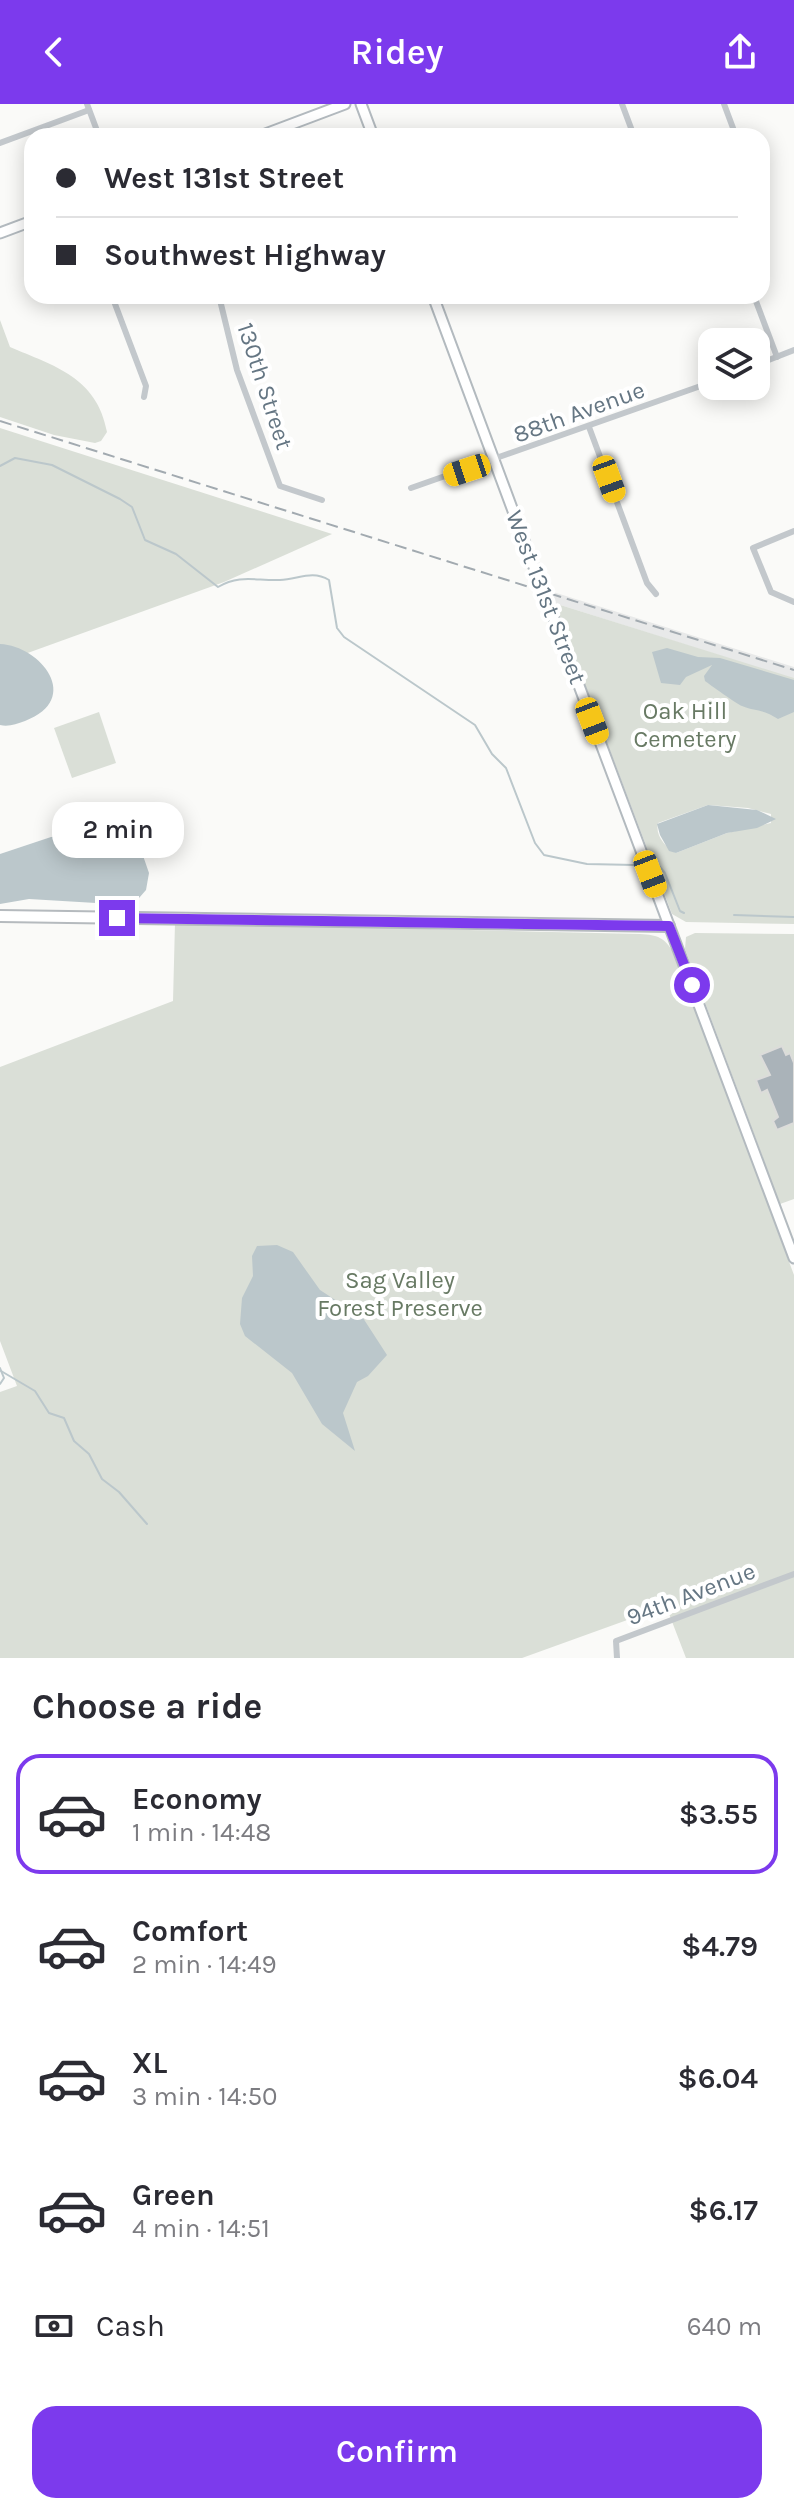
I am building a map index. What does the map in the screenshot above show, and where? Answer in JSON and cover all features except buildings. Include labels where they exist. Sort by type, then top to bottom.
[{"type":"main road","points":[[0,916],[669,926]]},
{"type":"street","points":[[281,128],[345,104]]},
{"type":"street","points":[[361,104],[370,128]]},
{"type":"street","points":[[622,104],[631,128]]},
{"type":"street","points":[[724,104],[733,128]]},
{"type":"street","points":[[37,128],[88,107],[96,128]]},
{"type":"street","points":[[0,143],[24,133]]},
{"type":"street","points":[[0,233],[24,224]]},
{"type":"street","points":[[115,304],[146,386],[144,397]]},
{"type":"street","name":"130th Street","points":[[221,304],[237,370],[280,486],[322,500]]},
{"type":"street","name":"West 131st Street","points":[[436,304],[794,1258]]},
{"type":"street","points":[[757,304],[777,357]]},
{"type":"street","points":[[770,360],[794,350]]},
{"type":"street","name":"88th Avenue","points":[[411,488],[698,387]]},
{"type":"street","points":[[589,427],[647,583],[656,594]]},
{"type":"street","points":[[794,531],[753,548],[771,592],[794,602]]},
{"type":"street","name":"94th Avenue","points":[[617,1658],[616,1641],[794,1574]]},
{"type":"shaded area","points":[[550,591],[794,667],[794,679],[554,603]]},
{"type":"shaded area","points":[[0,644],[15,647],[41,663],[50,675],[53,687],[51,700],[42,711],[25,721],[9,725],[0,725]]},
{"type":"shaded area","points":[[667,648],[698,657],[720,658],[794,680],[794,712],[778,719],[739,704],[705,681],[704,676],[712,665],[686,677],[680,685],[661,683],[652,652]]},
{"type":"shaded area","points":[[708,805],[757,810],[776,819],[757,828],[727,833],[676,853],[669,851],[657,824]]},
{"type":"shaded area","points":[[95,834],[128,836],[139,844],[149,873],[146,890],[139,898],[96,903],[29,899],[0,904],[0,854],[51,837]]},
{"type":"shaded area","points":[[277,1245],[293,1252],[320,1290],[363,1318],[387,1355],[368,1376],[357,1382],[343,1413],[355,1451],[322,1424],[292,1373],[245,1336],[240,1324],[242,1298],[253,1276],[252,1256],[257,1246]]},
{"type":"green space","points":[[0,320],[10,347],[57,368],[84,386],[102,413],[107,432],[101,441],[95,443],[54,435],[0,417]]},
{"type":"green space","points":[[0,428],[332,534],[224,582],[0,663]]},
{"type":"green space","name":"Oak Hill Cemetery","points":[[554,603],[794,678],[794,924],[686,922],[672,914]],"holes":[[[708,805],[748,808],[771,814],[771,823],[727,833],[676,853],[659,836],[658,823]]]},
{"type":"green space","points":[[99,712],[116,763],[72,778],[54,728]]},
{"type":"green space","name":"Sag Valley Forest Preserve","points":[[175,923],[640,934],[656,936],[667,943],[674,953],[794,1275],[794,1658],[686,1658],[666,1606],[522,1658],[0,1658],[0,1392],[17,1386],[0,1341],[0,1067],[173,1001]]},
{"type":"green space","points":[[695,933],[794,934],[794,1199],[780,1204],[685,949],[686,937]]},
{"type":"waterway","points":[[0,466],[15,458],[52,465],[120,499],[132,507],[145,540],[176,554],[218,587],[241,579],[280,580],[311,575],[329,580],[337,628],[344,637],[475,725],[492,754],[506,768],[535,843],[544,855],[587,864],[635,865]]},
{"type":"waterway","points":[[655,861],[665,873],[680,911],[684,913]]},
{"type":"waterway","points":[[734,915],[794,917]]},
{"type":"waterway","points":[[0,1368],[4,1378],[0,1384]]},
{"type":"waterway","points":[[1,1371],[35,1391],[49,1413],[64,1418],[74,1441],[89,1454],[102,1479],[119,1492],[147,1524]]},
{"type":"railway","points":[[0,421],[794,670]]},
{"type":"route","points":[[117,918],[669,926],[692,985]]}]
